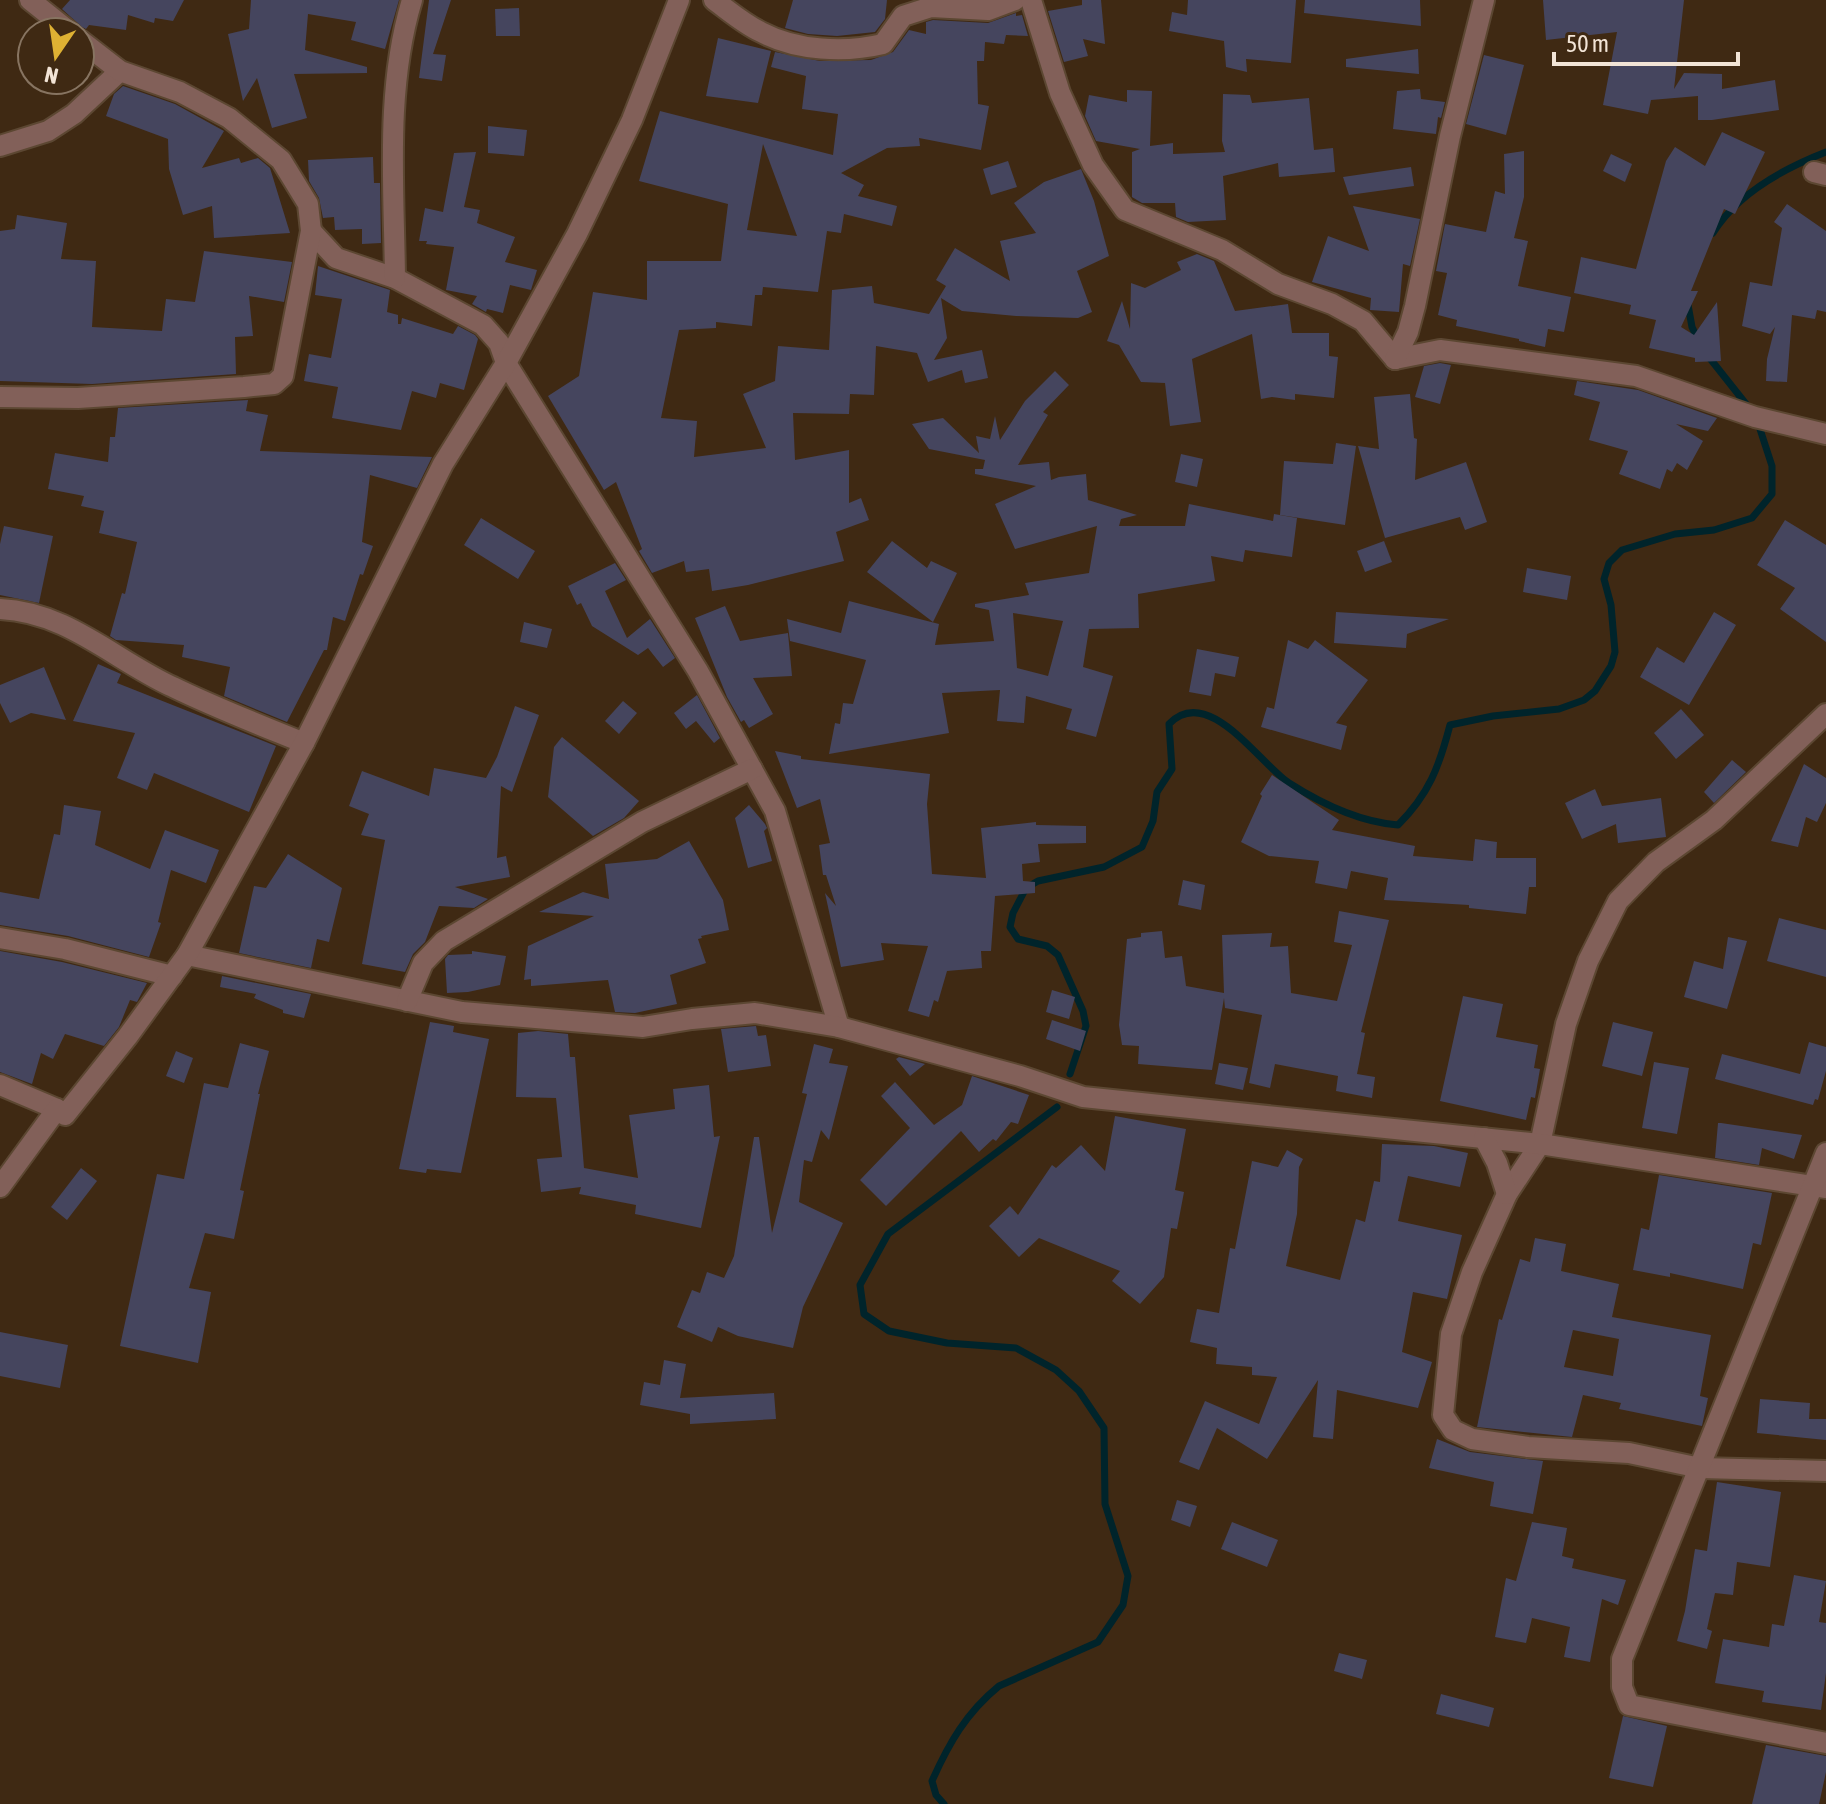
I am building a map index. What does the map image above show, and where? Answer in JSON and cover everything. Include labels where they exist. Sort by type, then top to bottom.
[{"type":"street","points":[[30,0],[50,16]]},
{"type":"street","points":[[395,278],[393,166],[396,87],[401,35],[412,0]]},
{"type":"street","points":[[0,1085],[65,1115],[187,955],[304,743],[443,464],[506,363],[577,234],[632,120],[679,0]]},
{"type":"street","points":[[714,0],[762,33],[810,48],[861,49],[883,44],[903,16],[931,7],[988,10],[1015,0]]},
{"type":"street","points":[[1031,0],[1060,93],[1093,165],[1125,210],[1222,250],[1278,284],[1332,304],[1363,321],[1395,359]]},
{"type":"street","points":[[1395,359],[1408,332],[1415,306],[1450,136],[1484,0]]},
{"type":"street","points":[[0,397],[78,398],[274,384],[283,376],[311,231],[308,204],[281,160],[229,118],[180,92],[120,71],[96,52]]},
{"type":"street","points":[[0,146],[48,131],[86,104],[120,71]]},
{"type":"street","points":[[311,231],[336,258],[395,278],[483,325],[499,343],[506,363],[698,671],[775,811],[839,1027]]},
{"type":"street","points":[[1395,359],[1440,350],[1636,376],[1755,417],[1826,434]]},
{"type":"street","points":[[0,609],[38,614],[70,626],[170,686],[304,743]]},
{"type":"street","points":[[1826,714],[1714,820],[1656,862],[1618,901],[1588,961],[1566,1024],[1540,1144],[1507,1194],[1472,1272],[1451,1334],[1443,1415],[1453,1430],[1472,1439],[1528,1447],[1629,1453],[1700,1468],[1826,1471]]},
{"type":"street","points":[[407,1001],[423,963],[444,941],[642,822],[752,769]]},
{"type":"street","points":[[0,938],[65,949],[172,976]]},
{"type":"street","points":[[187,955],[462,1012],[643,1027],[755,1013],[839,1027],[1020,1076],[1083,1097],[1540,1144],[1819,1187]]},
{"type":"street","points":[[0,1187],[57,1109]]},
{"type":"street","points":[[1484,1138],[1497,1163],[1507,1194]]},
{"type":"street","points":[[1826,1153],[1819,1187],[1622,1659],[1622,1687],[1629,1705],[1826,1743]]},
{"type":"building","points":[[70,0],[184,0],[173,21],[155,18],[154,23],[128,15],[126,30],[96,26],[96,16],[70,16],[62,9]]},
{"type":"building","points":[[251,0],[399,0],[385,49],[351,40],[356,22],[308,14],[305,50],[367,67],[367,73],[294,74],[307,118],[272,128],[257,78],[243,101],[228,34],[249,29]]},
{"type":"building","points":[[429,0],[451,0],[433,54],[446,55],[442,81],[419,78]]},
{"type":"building","points":[[793,0],[887,0],[885,19],[875,32],[837,36],[808,34],[785,28]]},
{"type":"building","points":[[1082,0],[1101,0],[1105,44],[1083,39],[1088,56],[1064,62],[1048,11],[1082,5]]},
{"type":"building","points":[[1188,0],[1296,0],[1291,63],[1246,59],[1247,72],[1226,67],[1224,41],[1169,31],[1172,12],[1187,15]]},
{"type":"building","points":[[1305,0],[1420,0],[1421,26],[1304,13]]},
{"type":"building","points":[[1543,0],[1684,0],[1674,89],[1684,73],[1722,74],[1722,89],[1775,80],[1779,110],[1698,120],[1698,96],[1651,100],[1648,114],[1603,105],[1617,32],[1546,40]]},
{"type":"building","points":[[519,8],[520,36],[496,36],[495,9]]},
{"type":"building","points":[[1016,13],[1016,16],[1022,15],[1028,36],[1006,35],[1004,44],[985,42],[984,61],[977,61],[978,104],[989,106],[981,150],[919,138],[920,146],[887,148],[841,173],[864,185],[858,196],[897,206],[892,226],[844,214],[841,233],[827,231],[818,292],[763,287],[762,295],[755,295],[752,326],[716,322],[716,328],[679,330],[661,418],[697,421],[694,457],[766,448],[743,394],[775,381],[778,346],[829,350],[832,290],[872,286],[874,303],[929,314],[946,286],[936,280],[955,248],[1010,281],[1000,241],[1036,233],[1014,203],[1044,182],[1081,169],[1094,201],[1109,256],[1077,271],[1092,312],[1078,318],[962,311],[941,298],[947,338],[934,360],[982,350],[988,378],[965,383],[962,370],[928,382],[917,353],[876,346],[874,395],[850,394],[849,414],[793,413],[795,460],[849,450],[849,503],[861,498],[869,520],[836,532],[844,561],[712,591],[709,569],[686,572],[684,561],[652,573],[639,551],[642,549],[616,482],[604,490],[548,396],[579,376],[593,292],[647,300],[647,261],[721,261],[728,204],[639,181],[660,111],[833,155],[838,114],[802,109],[806,76],[771,67],[775,52],[820,61],[871,60],[893,52],[909,30],[926,34],[926,22],[988,23]],"holes":[[[763,144],[797,236],[747,230]]]},
{"type":"building","points":[[718,38],[771,51],[758,103],[706,96]]},
{"type":"building","points":[[1418,49],[1419,74],[1346,67],[1346,59]]},
{"type":"building","points":[[1484,55],[1524,65],[1506,135],[1466,124]]},
{"type":"building","points":[[123,86],[175,104],[224,131],[202,168],[239,158],[241,163],[258,158],[270,168],[290,233],[214,238],[212,206],[183,215],[169,169],[168,139],[106,116],[114,94]]},
{"type":"building","points":[[1420,89],[1421,99],[1445,102],[1441,118],[1438,117],[1436,134],[1393,129],[1397,91]]},
{"type":"building","points":[[1127,90],[1152,91],[1150,146],[1173,143],[1173,154],[1225,152],[1222,141],[1223,94],[1250,95],[1252,103],[1309,98],[1314,150],[1333,148],[1335,172],[1279,177],[1278,163],[1223,176],[1226,220],[1188,222],[1176,217],[1175,203],[1142,203],[1132,197],[1132,152],[1140,149],[1096,141],[1085,116],[1089,95],[1127,102]]},
{"type":"building","points":[[488,126],[527,130],[524,156],[488,153]]},
{"type":"building","points":[[1722,132],[1765,152],[1735,214],[1724,209],[1691,291],[1698,291],[1681,327],[1694,335],[1717,302],[1721,361],[1695,362],[1695,358],[1649,348],[1656,320],[1629,314],[1631,305],[1574,293],[1581,257],[1636,269],[1666,161],[1675,147],[1705,166]]},
{"type":"building","points":[[1524,151],[1524,197],[1514,238],[1528,241],[1518,286],[1571,297],[1564,332],[1548,329],[1545,347],[1456,326],[1457,320],[1438,315],[1447,273],[1436,271],[1445,224],[1486,232],[1495,191],[1505,194],[1504,154]]},
{"type":"building","points":[[476,152],[464,207],[480,210],[477,223],[515,237],[505,262],[537,270],[531,290],[510,285],[503,313],[487,309],[486,312],[472,304],[477,296],[446,290],[454,247],[419,241],[425,208],[443,212],[454,153]]},
{"type":"building","points":[[1611,154],[1632,164],[1625,182],[1603,171]]},
{"type":"building","points":[[373,157],[374,183],[380,183],[381,243],[362,244],[362,229],[335,230],[334,217],[323,218],[319,198],[309,181],[308,160]]},
{"type":"building","points":[[1008,161],[1017,187],[991,195],[983,169]]},
{"type":"building","points":[[1411,167],[1414,186],[1349,195],[1343,177]]},
{"type":"building","points":[[1787,204],[1826,231],[1826,312],[1817,310],[1815,319],[1792,315],[1787,382],[1766,381],[1767,359],[1775,327],[1770,334],[1742,326],[1750,282],[1772,286],[1782,228],[1774,222]]},
{"type":"building","points":[[1353,206],[1420,219],[1410,266],[1403,264],[1399,312],[1370,310],[1371,298],[1312,282],[1328,236],[1369,251]]},
{"type":"building","points":[[17,215],[67,223],[61,259],[96,261],[92,327],[162,331],[166,299],[195,302],[204,251],[292,262],[284,302],[249,296],[253,336],[235,337],[236,374],[92,384],[0,381],[0,231],[15,229]]},
{"type":"building","points":[[1197,254],[1214,261],[1235,311],[1288,304],[1292,333],[1329,333],[1329,356],[1338,357],[1334,398],[1295,394],[1295,400],[1261,399],[1252,334],[1192,359],[1201,422],[1170,426],[1165,383],[1141,382],[1119,345],[1107,341],[1122,301],[1130,329],[1131,283],[1145,288],[1181,270],[1177,262]]},
{"type":"building","points":[[318,266],[390,290],[387,312],[398,315],[398,324],[401,324],[402,318],[453,334],[458,326],[475,335],[478,339],[464,390],[440,383],[436,398],[412,391],[401,430],[332,418],[338,387],[304,381],[309,354],[331,358],[342,299],[315,295]]},
{"type":"building","points":[[1440,363],[1451,365],[1440,404],[1415,397],[1424,366]]},
{"type":"building","points":[[1055,371],[1069,385],[1043,412],[1048,415],[1018,465],[1049,462],[1051,480],[1086,474],[1088,500],[1137,515],[1121,519],[1119,526],[1185,526],[1189,504],[1273,521],[1274,514],[1297,518],[1292,557],[1245,550],[1243,562],[1211,556],[1215,581],[1138,594],[1139,628],[1089,629],[1083,667],[1113,676],[1096,737],[1066,729],[1072,709],[1026,696],[1024,723],[997,721],[1000,690],[942,693],[949,733],[829,754],[835,723],[840,724],[843,703],[853,704],[866,660],[790,641],[787,619],[841,633],[849,601],[939,624],[935,645],[994,641],[989,610],[975,607],[975,604],[1029,595],[1025,583],[1089,573],[1097,526],[1015,549],[995,504],[1036,486],[975,474],[975,469],[983,469],[985,460],[929,449],[912,424],[943,418],[979,453],[976,436],[990,439],[995,416],[1000,440],[1025,401]],"holes":[[[1013,613],[1063,621],[1048,676],[1017,668]]]},
{"type":"building","points":[[1577,381],[1638,390],[1717,418],[1708,431],[1676,424],[1703,441],[1687,470],[1677,463],[1672,472],[1667,469],[1660,489],[1619,474],[1628,451],[1589,440],[1600,402],[1574,395]]},
{"type":"building","points":[[1410,394],[1414,438],[1417,439],[1415,480],[1466,462],[1487,522],[1465,530],[1460,517],[1385,538],[1358,446],[1379,449],[1374,397]]},
{"type":"building","points":[[248,400],[246,411],[268,415],[260,451],[432,457],[417,488],[370,475],[362,542],[373,546],[345,621],[333,617],[327,650],[324,650],[287,722],[224,696],[230,667],[182,657],[184,645],[116,640],[110,636],[122,593],[125,594],[137,542],[99,533],[104,511],[81,506],[84,496],[48,489],[55,453],[108,462],[110,437],[115,437],[118,408]]},
{"type":"building","points":[[1336,443],[1356,446],[1345,525],[1280,515],[1284,461],[1333,464]]},
{"type":"building","points":[[1181,454],[1203,459],[1197,487],[1175,482]]},
{"type":"building","points":[[481,518],[535,551],[518,579],[464,545]]},
{"type":"building","points":[[1785,520],[1826,545],[1826,642],[1780,609],[1795,588],[1757,565]]},
{"type":"building","points":[[4,526],[53,536],[39,603],[0,595],[0,544]]},
{"type":"building","points":[[892,541],[927,568],[931,561],[957,573],[933,622],[867,572]]},
{"type":"building","points":[[1384,541],[1392,562],[1365,572],[1357,551]]},
{"type":"building","points":[[615,563],[626,580],[605,591],[627,638],[650,619],[675,658],[663,667],[648,648],[638,655],[592,626],[581,603],[577,605],[568,586]]},
{"type":"building","points":[[1527,568],[1571,576],[1567,600],[1523,592]]},
{"type":"building","points":[[725,606],[740,641],[788,633],[792,676],[753,678],[773,714],[749,728],[744,720],[741,722],[727,697],[695,618]]},
{"type":"building","points":[[1336,612],[1449,619],[1407,634],[1406,648],[1334,643]]},
{"type":"building","points":[[1714,612],[1736,625],[1689,705],[1640,677],[1657,647],[1684,663]]},
{"type":"building","points":[[524,622],[552,629],[547,648],[520,642]]},
{"type":"building","points":[[1288,640],[1308,649],[1315,640],[1368,680],[1336,723],[1347,726],[1341,750],[1261,727],[1267,707],[1274,709]]},
{"type":"building","points":[[1197,649],[1239,657],[1235,677],[1215,673],[1211,696],[1189,692]]},
{"type":"building","points":[[98,664],[121,674],[117,683],[276,746],[249,812],[154,773],[147,790],[117,778],[135,733],[73,721]]},
{"type":"building","points":[[44,667],[66,720],[31,713],[10,723],[0,703],[0,685]]},
{"type":"building","points":[[697,695],[720,738],[714,743],[696,721],[686,729],[674,713]]},
{"type":"building","points":[[623,701],[637,713],[619,734],[605,721]]},
{"type":"building","points":[[515,706],[539,715],[512,792],[501,786],[497,858],[506,856],[510,877],[455,887],[488,899],[474,908],[439,906],[425,942],[413,954],[405,972],[362,964],[385,840],[361,835],[369,814],[349,806],[362,771],[429,796],[434,768],[486,778]]},
{"type":"building","points":[[1681,709],[1704,735],[1676,759],[1654,733]]},
{"type":"building","points":[[562,737],[639,801],[624,818],[593,836],[548,797],[554,747]]},
{"type":"building","points":[[775,751],[801,756],[801,759],[930,774],[927,804],[932,874],[986,878],[981,828],[1036,822],[1036,825],[1086,826],[1086,843],[1038,844],[1040,862],[1022,864],[1023,881],[1035,882],[1035,893],[995,896],[991,951],[981,951],[982,968],[947,971],[938,1002],[934,1000],[929,1017],[908,1011],[928,946],[881,943],[884,960],[841,967],[825,893],[836,906],[826,875],[823,875],[819,845],[830,843],[820,799],[797,808]]},
{"type":"building","points":[[1732,760],[1746,772],[1714,803],[1704,792]]},
{"type":"building","points":[[1804,764],[1826,778],[1826,803],[1817,822],[1806,817],[1798,847],[1771,841]]},
{"type":"building","points":[[1272,775],[1339,820],[1332,830],[1415,846],[1413,856],[1473,861],[1475,839],[1497,842],[1496,858],[1536,858],[1536,887],[1529,887],[1526,914],[1469,908],[1469,905],[1384,900],[1388,878],[1351,871],[1347,889],[1315,883],[1319,861],[1269,856],[1241,842],[1262,796],[1260,794]]},
{"type":"building","points":[[1595,789],[1602,806],[1661,798],[1666,837],[1618,843],[1616,824],[1582,839],[1565,803]]},
{"type":"building","points":[[64,805],[101,811],[95,845],[150,869],[165,830],[219,850],[206,883],[171,870],[158,922],[161,923],[149,957],[68,936],[0,925],[0,892],[39,899],[54,834],[60,835]]},
{"type":"building","points":[[749,805],[767,828],[764,831],[772,861],[748,868],[735,818]]},
{"type":"building","points":[[689,841],[723,900],[729,930],[698,939],[706,963],[670,975],[677,1004],[635,1013],[615,1012],[608,980],[531,986],[531,979],[524,980],[528,946],[594,916],[539,912],[583,892],[609,899],[605,864],[657,859]]},
{"type":"building","points":[[288,854],[342,888],[329,942],[317,939],[311,968],[239,953],[254,886],[266,888]]},
{"type":"building","points":[[1183,880],[1205,885],[1201,910],[1178,905]]},
{"type":"building","points":[[1339,911],[1389,920],[1361,1032],[1365,1033],[1357,1074],[1375,1077],[1372,1098],[1336,1091],[1338,1076],[1275,1064],[1270,1088],[1249,1083],[1262,1015],[1225,1008],[1224,998],[1212,1070],[1138,1064],[1139,1046],[1122,1045],[1119,1025],[1127,939],[1141,937],[1141,933],[1162,931],[1165,958],[1182,956],[1186,986],[1224,993],[1222,935],[1272,933],[1270,947],[1288,946],[1291,993],[1337,1001],[1352,945],[1334,942]]},
{"type":"building","points":[[1779,918],[1826,930],[1826,977],[1767,961]]},
{"type":"building","points":[[1728,937],[1747,941],[1727,1009],[1684,997],[1694,961],[1723,969]]},
{"type":"building","points":[[0,951],[62,962],[147,983],[137,1002],[130,1000],[119,1027],[104,1046],[65,1034],[53,1059],[41,1053],[32,1084],[0,1072]]},
{"type":"building","points":[[472,951],[506,956],[500,985],[447,993],[445,959],[448,955],[472,954]]},
{"type":"building","points":[[222,976],[311,994],[304,1018],[283,1013],[283,1010],[254,998],[256,994],[220,987]]},
{"type":"building","points":[[1052,990],[1075,997],[1069,1019],[1046,1012]]},
{"type":"building","points":[[1463,996],[1503,1004],[1496,1037],[1538,1045],[1534,1068],[1540,1069],[1535,1098],[1531,1097],[1526,1120],[1440,1101]]},
{"type":"building","points":[[1052,1020],[1086,1031],[1080,1051],[1046,1039]]},
{"type":"building","points":[[430,1022],[454,1026],[453,1032],[489,1039],[461,1173],[399,1169]]},
{"type":"building","points":[[1613,1022],[1653,1032],[1642,1076],[1602,1066]]},
{"type":"building","points":[[756,1026],[758,1036],[766,1035],[771,1066],[728,1072],[721,1029]]},
{"type":"building","points":[[518,1033],[568,1034],[570,1057],[575,1057],[584,1168],[638,1178],[629,1115],[675,1109],[673,1089],[709,1085],[714,1137],[720,1136],[701,1228],[635,1214],[636,1205],[579,1194],[581,1187],[541,1192],[537,1159],[562,1157],[556,1098],[516,1097]]},
{"type":"building","points":[[1809,1042],[1826,1047],[1826,1071],[1818,1100],[1815,1099],[1813,1105],[1715,1079],[1722,1054],[1800,1074]]},
{"type":"building","points":[[240,1043],[269,1051],[240,1190],[244,1191],[234,1239],[205,1233],[189,1288],[211,1292],[198,1363],[120,1346],[157,1174],[184,1179],[204,1083],[228,1088]]},
{"type":"building","points":[[814,1044],[833,1049],[829,1063],[848,1066],[829,1140],[821,1130],[812,1162],[804,1160],[799,1202],[843,1223],[803,1307],[793,1348],[738,1336],[718,1327],[712,1342],[677,1327],[692,1290],[700,1293],[707,1272],[724,1278],[734,1256],[754,1137],[759,1137],[772,1233],[807,1094],[802,1093]]},
{"type":"building","points":[[176,1051],[193,1058],[184,1083],[166,1076]]},
{"type":"building","points":[[899,1057],[925,1064],[910,1076],[896,1059]]},
{"type":"building","points":[[1654,1062],[1689,1068],[1677,1134],[1642,1128]]},
{"type":"building","points":[[1219,1063],[1248,1068],[1243,1090],[1215,1084]]},
{"type":"building","points":[[972,1076],[1029,1095],[1018,1124],[1011,1122],[996,1141],[993,1139],[979,1152],[961,1131],[886,1206],[860,1180],[910,1128],[881,1096],[895,1082],[934,1125],[962,1105]]},
{"type":"building","points":[[1115,1116],[1186,1129],[1175,1190],[1184,1192],[1177,1229],[1171,1228],[1164,1277],[1140,1304],[1112,1281],[1120,1271],[1039,1238],[1019,1257],[989,1226],[1010,1206],[1018,1215],[1052,1165],[1056,1168],[1081,1145],[1105,1171]]},
{"type":"building","points":[[1718,1123],[1802,1135],[1794,1159],[1762,1148],[1759,1165],[1715,1158]]},
{"type":"building","points":[[1382,1144],[1434,1146],[1468,1153],[1460,1187],[1408,1176],[1398,1221],[1462,1235],[1447,1299],[1413,1292],[1402,1352],[1432,1362],[1418,1408],[1337,1390],[1333,1439],[1313,1437],[1318,1380],[1267,1459],[1217,1428],[1199,1470],[1179,1462],[1205,1401],[1259,1424],[1277,1377],[1252,1375],[1252,1367],[1216,1364],[1217,1348],[1190,1342],[1197,1309],[1219,1313],[1230,1248],[1235,1249],[1252,1161],[1278,1167],[1287,1150],[1303,1159],[1299,1167],[1297,1214],[1286,1266],[1340,1280],[1356,1219],[1365,1222],[1374,1181],[1380,1182]]},
{"type":"building","points":[[81,1168],[97,1181],[67,1220],[51,1207]]},
{"type":"building","points":[[1659,1175],[1772,1193],[1761,1245],[1753,1243],[1743,1289],[1670,1273],[1670,1277],[1633,1270],[1641,1228],[1649,1230]]},
{"type":"building","points":[[1535,1238],[1566,1244],[1561,1271],[1619,1284],[1612,1317],[1711,1335],[1700,1396],[1708,1398],[1702,1426],[1619,1409],[1621,1403],[1583,1395],[1572,1437],[1477,1427],[1499,1319],[1502,1320],[1520,1259],[1530,1262]],"holes":[[[1573,1330],[1619,1339],[1613,1376],[1564,1367]]]},
{"type":"building","points":[[0,1332],[68,1345],[60,1388],[0,1376]]},
{"type":"building","points":[[664,1360],[686,1364],[680,1398],[774,1393],[776,1419],[690,1424],[690,1414],[640,1405],[644,1382],[660,1385]]},
{"type":"building","points":[[1760,1399],[1810,1403],[1809,1419],[1826,1419],[1826,1440],[1757,1433]]},
{"type":"building","points":[[1437,1439],[1470,1452],[1543,1461],[1533,1514],[1490,1506],[1494,1482],[1429,1468]]},
{"type":"building","points":[[1717,1482],[1781,1492],[1770,1567],[1737,1562],[1733,1595],[1715,1593],[1707,1629],[1712,1631],[1707,1649],[1677,1641],[1695,1549],[1707,1551]]},
{"type":"building","points":[[1177,1500],[1197,1506],[1190,1527],[1171,1520]]},
{"type":"building","points":[[1232,1522],[1278,1540],[1267,1567],[1221,1549]]},
{"type":"building","points":[[1532,1522],[1567,1528],[1562,1556],[1574,1559],[1572,1568],[1626,1580],[1618,1605],[1602,1599],[1590,1662],[1564,1657],[1570,1627],[1532,1618],[1526,1643],[1495,1637],[1506,1578],[1516,1581]]},
{"type":"building","points":[[1794,1575],[1826,1581],[1819,1622],[1826,1623],[1826,1673],[1821,1710],[1762,1702],[1764,1691],[1715,1683],[1723,1639],[1769,1647],[1772,1624],[1784,1626]]},
{"type":"building","points":[[1339,1653],[1367,1660],[1362,1679],[1334,1671]]},
{"type":"building","points":[[1441,1694],[1494,1708],[1489,1727],[1436,1714]]},
{"type":"building","points":[[1623,1716],[1667,1726],[1653,1787],[1609,1778]]},
{"type":"building","points":[[1766,1745],[1826,1756],[1819,1804],[1752,1804]]},
{"type":"waterway","points":[[1713,233],[1748,194],[1794,166],[1826,152]]},
{"type":"waterway","points":[[1688,305],[1692,327],[1699,342]]},
{"type":"waterway","points":[[1708,356],[1750,409]]},
{"type":"waterway","points":[[1070,1074],[1086,1026],[1083,1011],[1058,955],[1047,946],[1018,939],[1010,927],[1013,913],[1026,888],[1038,881],[1104,867],[1142,847],[1153,821],[1157,792],[1172,769],[1169,724],[1184,714],[1200,713],[1216,720],[1302,791],[1355,816],[1398,825],[1418,802],[1432,779],[1450,725],[1493,716],[1559,709],[1584,700],[1595,691],[1611,666],[1615,652],[1611,605],[1604,579],[1609,563],[1622,550],[1675,534],[1714,530],[1752,518],[1772,494],[1772,466],[1758,423]]},
{"type":"waterway","points":[[944,1804],[936,1795],[932,1781],[952,1741],[968,1718],[999,1686],[1098,1642],[1123,1605],[1128,1576],[1105,1504],[1104,1428],[1079,1391],[1056,1370],[1016,1348],[947,1343],[889,1331],[864,1314],[860,1285],[888,1234],[1057,1107]]}]
